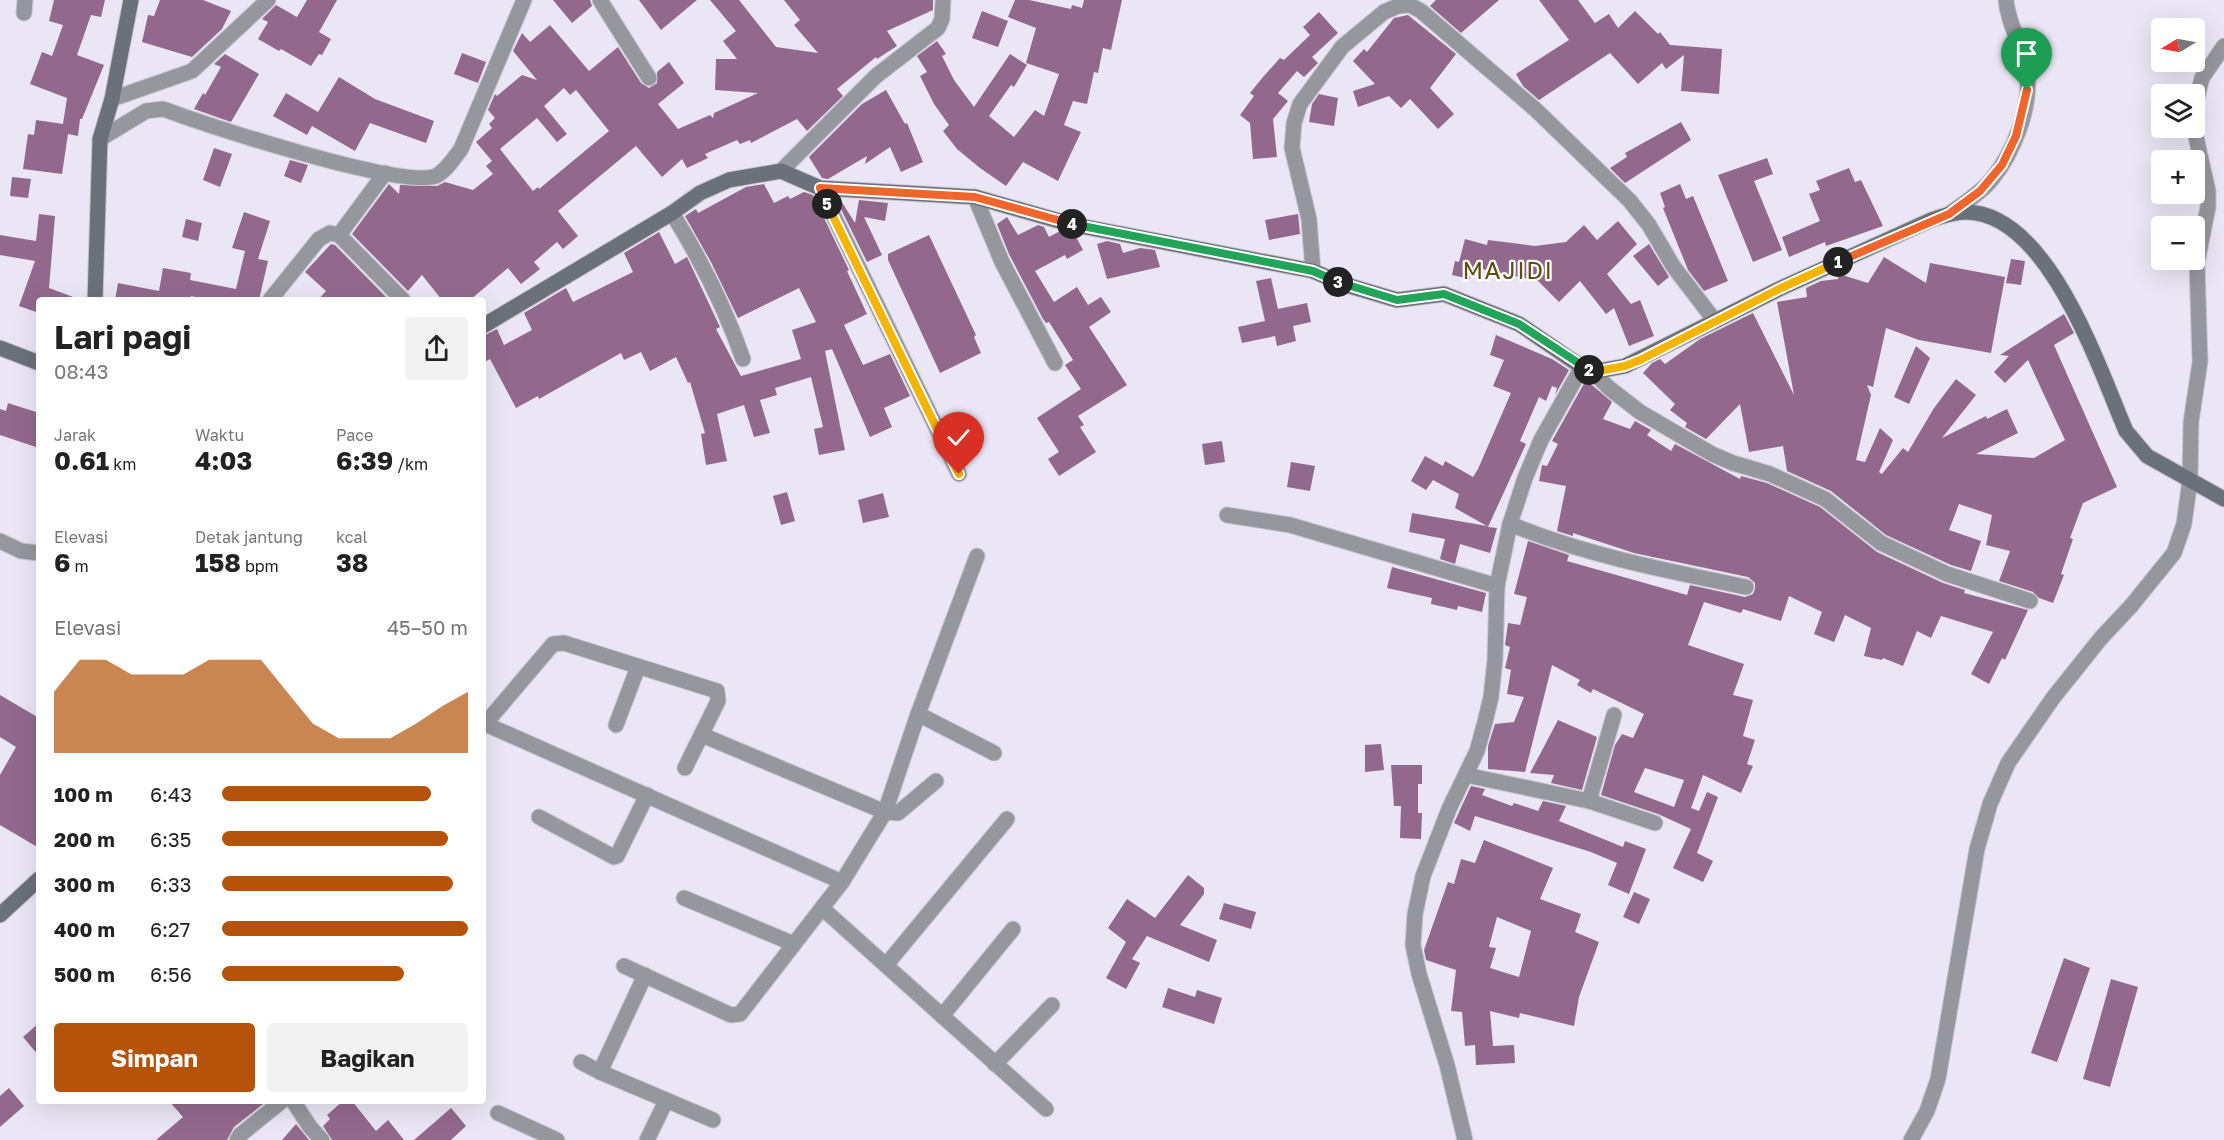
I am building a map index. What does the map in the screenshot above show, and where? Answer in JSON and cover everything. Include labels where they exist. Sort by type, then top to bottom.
[{"type":"street","points":[[95,297],[100,139],[112,99],[131,0]]},
{"type":"street","points":[[112,99],[192,71],[268,0]]},
{"type":"street","points":[[100,139],[146,111],[163,109],[301,153],[385,173],[422,177],[436,176],[449,165],[461,149],[524,0]]},
{"type":"street","points":[[600,0],[649,78]]},
{"type":"street","points":[[781,171],[876,76],[938,28],[942,19],[943,0]]},
{"type":"street","points":[[1588,369],[1625,366],[1779,289],[1949,214],[1980,191],[1992,180],[2002,165],[2023,112],[2027,90],[2027,71],[2008,17],[2006,0]]},
{"type":"street","points":[[1313,271],[1308,219],[1292,148],[1294,123],[1300,104],[1342,47],[1384,12],[1398,6],[1410,5],[1421,11],[1536,110],[1630,201],[1649,225],[1673,266],[1715,321]]},
{"type":"street","points":[[2200,84],[2202,78],[2224,46]]},
{"type":"street","points":[[1911,1140],[1927,1111],[1938,1079],[1977,849],[1990,804],[2003,773],[2054,698],[2101,638],[2175,553],[2184,524],[2190,480],[2191,422],[2200,362],[2197,263],[2208,207],[2208,191],[2196,138]]},
{"type":"street","points":[[486,324],[672,213],[700,193],[729,180],[781,171],[820,188],[975,197],[1070,224],[1313,271],[1343,285],[1397,300],[1444,294],[1519,324],[1588,369],[1640,412],[1712,454],[1770,474],[1825,499],[1881,543],[1937,569],[2030,601]]},
{"type":"street","points":[[339,236],[385,173]]},
{"type":"street","points":[[820,188],[959,474]]},
{"type":"street","points":[[975,197],[1002,262],[1055,363]]},
{"type":"street","points":[[1949,214],[1968,212],[1994,219],[2012,230],[2030,246],[2053,274],[2073,309],[2126,431],[2147,456],[2224,499]]},
{"type":"street","points":[[672,213],[700,257],[723,304],[743,359]]},
{"type":"street","points":[[272,297],[319,239],[330,233],[339,236],[400,297]]},
{"type":"street","points":[[0,348],[36,362]]},
{"type":"street","points":[[1465,1140],[1447,1065],[1419,974],[1413,945],[1415,914],[1423,876],[1449,809],[1477,751],[1491,697],[1495,660],[1497,586],[1510,524],[1525,478],[1541,440],[1588,369]]},
{"type":"street","points":[[1227,515],[1290,525],[1497,586]]},
{"type":"street","points":[[1510,524],[1546,539],[1663,570],[1746,587]]},
{"type":"street","points":[[0,541],[21,551],[36,553]]},
{"type":"street","points":[[624,966],[735,1016],[740,1014],[842,882],[885,812],[918,714],[977,556]]},
{"type":"street","points":[[486,721],[553,644],[564,643],[717,691],[718,701],[685,768]]},
{"type":"street","points":[[616,725],[638,667]]},
{"type":"street","points":[[918,714],[994,753]]},
{"type":"street","points":[[1589,801],[1614,715]]},
{"type":"street","points":[[486,724],[842,882]]},
{"type":"street","points":[[702,735],[885,812],[898,813],[936,781]]},
{"type":"street","points":[[1466,775],[1589,801],[1655,823]]},
{"type":"street","points":[[538,817],[614,857],[617,856],[647,795]]},
{"type":"street","points":[[886,965],[1007,819]]},
{"type":"street","points":[[0,915],[36,882]]},
{"type":"street","points":[[684,898],[794,944]]},
{"type":"street","points":[[822,908],[1046,1110]]},
{"type":"street","points":[[942,1016],[1013,929]]},
{"type":"street","points":[[600,1072],[645,975]]},
{"type":"street","points":[[995,1064],[1052,1005]]},
{"type":"street","points":[[580,1062],[712,1120]]},
{"type":"street","points":[[647,1140],[666,1101]]},
{"type":"street","points":[[237,1140],[278,1104]]},
{"type":"street","points":[[295,1104],[322,1140]]},
{"type":"street","points":[[498,1113],[555,1140]]},
{"type":"building","points":[[54,0],[105,0],[101,17],[91,15],[77,55],[104,65],[82,119],[80,119],[78,136],[68,134],[62,174],[23,169],[28,134],[34,135],[36,120],[63,124],[67,98],[30,84],[42,52],[52,56],[63,25],[49,21]]},
{"type":"building","points":[[160,0],[203,0],[231,11],[222,29],[192,57],[142,42],[148,15],[154,16]]},
{"type":"building","points":[[307,0],[337,0],[319,32],[331,39],[322,55],[319,54],[311,66],[258,39],[268,22],[262,19],[276,5],[297,17]]},
{"type":"building","points":[[553,0],[590,0],[592,6],[572,23]]},
{"type":"building","points":[[639,0],[697,0],[661,30]]},
{"type":"building","points":[[710,0],[739,0],[776,47],[818,53],[794,25],[800,20],[784,0],[933,0],[933,10],[887,31],[897,46],[877,59],[876,57],[837,89],[843,96],[807,131],[797,119],[751,143],[750,140],[740,144],[737,140],[705,154],[708,158],[687,168],[682,159],[662,177],[636,146],[558,211],[578,236],[563,249],[557,242],[534,262],[540,269],[521,284],[508,268],[474,297],[440,297],[422,275],[408,291],[352,234],[389,184],[399,194],[400,185],[437,186],[445,182],[473,190],[493,174],[486,166],[492,161],[476,142],[492,128],[489,124],[495,118],[488,110],[495,94],[497,96],[522,75],[537,80],[513,51],[522,33],[530,42],[550,25],[589,71],[618,47],[641,83],[649,88],[657,83],[657,72],[669,62],[684,83],[658,104],[678,129],[710,115],[713,118],[714,113],[758,93],[715,90],[716,59],[737,59],[723,41],[736,31]],"holes":[[[564,88],[570,95],[576,90],[609,131],[539,189],[538,187],[533,191],[500,149],[537,118],[557,142],[567,134],[544,106]]]},
{"type":"building","points":[[1015,0],[1029,0],[1071,9],[1072,5],[1082,8],[1084,0],[1122,0],[1111,50],[1103,48],[1098,73],[1094,72],[1087,104],[1073,101],[1064,125],[1081,132],[1058,181],[1023,162],[1006,186],[957,149],[943,131],[949,125],[934,104],[920,76],[927,72],[917,56],[937,41],[946,54],[942,56],[954,80],[974,107],[1010,54],[1027,65],[1014,87],[1011,85],[989,116],[1014,137],[1035,110],[1044,116],[1059,74],[1026,63],[1036,28],[1008,17]]},
{"type":"building","points":[[1436,0],[1499,0],[1461,33],[1430,6]]},
{"type":"building","points":[[1539,0],[1578,0],[1595,23],[1609,14],[1618,28],[1635,11],[1658,34],[1660,32],[1670,45],[1722,49],[1719,94],[1681,91],[1684,55],[1666,69],[1662,63],[1638,84],[1610,53],[1539,100],[1523,86],[1516,74],[1569,40]]},
{"type":"building","points":[[982,11],[1008,21],[998,47],[972,38]]},
{"type":"building","points":[[1319,12],[1338,33],[1312,57],[1318,63],[1304,77],[1297,71],[1278,93],[1288,101],[1273,119],[1277,157],[1253,159],[1250,123],[1240,115],[1254,96],[1250,93],[1263,77],[1280,58],[1284,60],[1310,35],[1303,27]]},
{"type":"building","points":[[1408,15],[1456,54],[1430,88],[1454,114],[1438,129],[1410,99],[1401,108],[1389,96],[1358,107],[1353,91],[1375,84],[1353,61],[1364,49],[1367,52],[1394,18]]},
{"type":"building","points":[[462,53],[486,62],[478,83],[454,74]]},
{"type":"building","points":[[225,54],[259,74],[231,122],[194,109],[221,67],[214,64]]},
{"type":"building","points":[[339,77],[375,99],[434,121],[426,143],[370,123],[355,151],[312,126],[307,135],[273,116],[286,93],[318,112]]},
{"type":"building","points":[[886,90],[905,124],[907,123],[923,162],[901,172],[890,147],[865,164],[867,156],[828,179],[822,178],[809,157],[862,104]]},
{"type":"building","points":[[1319,94],[1338,98],[1334,126],[1309,122],[1312,104]]},
{"type":"building","points":[[1681,122],[1691,140],[1625,183],[1610,168],[1627,157],[1625,153]]},
{"type":"building","points":[[214,148],[232,154],[220,187],[203,180]]},
{"type":"building","points":[[1767,158],[1773,174],[1754,181],[1782,250],[1753,262],[1718,175]]},
{"type":"building","points":[[290,160],[308,165],[301,183],[284,176]]},
{"type":"building","points":[[1849,168],[1855,182],[1861,180],[1883,226],[1826,246],[1825,242],[1789,257],[1782,237],[1820,221],[1809,194],[1820,190],[1816,181]]},
{"type":"building","points":[[12,177],[31,179],[28,198],[10,196]]},
{"type":"building","points":[[764,184],[774,203],[804,192],[813,195],[867,314],[844,325],[863,365],[890,354],[910,396],[884,408],[892,427],[870,437],[832,349],[825,351],[845,450],[819,455],[814,429],[823,427],[811,377],[775,388],[777,395],[760,400],[770,433],[754,437],[744,405],[717,414],[727,461],[706,465],[701,434],[705,433],[690,382],[688,383],[676,357],[650,371],[641,352],[624,360],[621,353],[539,399],[538,396],[516,408],[490,359],[486,361],[486,334],[497,329],[504,345],[532,330],[524,313],[566,288],[573,302],[633,272],[624,253],[659,232],[675,264],[687,257],[720,327],[716,329],[741,376],[801,359],[792,330],[816,322],[799,288],[738,318],[711,262],[685,216],[696,209],[698,213],[746,187]]},
{"type":"building","points":[[1680,184],[1686,199],[1693,196],[1728,281],[1704,291],[1688,270],[1663,208],[1665,207],[1660,193]]},
{"type":"building","points":[[836,199],[840,199],[855,223],[859,200],[888,203],[885,221],[864,217],[882,255],[867,262]]},
{"type":"building","points":[[244,212],[270,221],[258,259],[268,261],[260,297],[116,297],[118,283],[159,291],[163,268],[191,273],[190,280],[236,289],[245,251],[232,248]]},
{"type":"building","points":[[39,214],[55,216],[49,288],[73,297],[36,297],[36,312],[19,306],[35,261],[0,255],[0,235],[36,241]]},
{"type":"building","points":[[1298,214],[1300,234],[1269,240],[1265,220]]},
{"type":"building","points":[[1007,217],[1018,235],[1038,225],[1044,227],[1049,237],[1060,231],[1075,235],[1083,250],[1067,259],[1065,255],[1035,271],[1054,302],[1077,287],[1088,305],[1101,297],[1111,312],[1089,327],[1127,385],[1078,416],[1084,425],[1080,427],[1096,452],[1059,476],[1048,459],[1059,452],[1037,418],[1081,389],[1065,365],[1073,360],[1049,322],[1046,323],[1043,319],[1009,254],[997,224]]},
{"type":"building","points":[[186,219],[202,223],[198,241],[182,237]]},
{"type":"building","points":[[1618,221],[1637,244],[1607,274],[1631,304],[1640,300],[1654,336],[1629,346],[1614,308],[1606,314],[1580,281],[1559,302],[1538,281],[1473,267],[1470,279],[1452,275],[1455,261],[1459,262],[1465,239],[1487,245],[1488,240],[1535,246],[1566,242],[1584,225],[1597,240]]},
{"type":"building","points":[[929,235],[976,335],[974,337],[981,353],[940,373],[888,260],[888,254]]},
{"type":"building","points":[[1107,241],[1120,244],[1123,253],[1140,248],[1155,250],[1160,267],[1107,279],[1097,244]]},
{"type":"building","points":[[331,244],[335,245],[386,297],[321,297],[326,291],[305,272]]},
{"type":"building","points":[[1649,244],[1669,277],[1658,286],[1633,256]]},
{"type":"building","points":[[1884,257],[1926,283],[1930,263],[2005,277],[1991,353],[1919,340],[1886,328],[1873,387],[1867,385],[1871,395],[1856,460],[1865,462],[1880,428],[1893,440],[1879,472],[1882,474],[1903,448],[1908,452],[1934,408],[1956,379],[1976,395],[1942,438],[1986,416],[1987,419],[2007,409],[2018,433],[1976,454],[2034,458],[2065,440],[2028,360],[2005,383],[1994,372],[2009,356],[2000,355],[2064,314],[2074,333],[2054,345],[2117,487],[2083,503],[2070,538],[2073,539],[2061,574],[2064,575],[2053,603],[2039,598],[2033,592],[1999,581],[2010,551],[1986,545],[1992,515],[1959,504],[1949,530],[1981,541],[1971,571],[1951,565],[1886,535],[1831,491],[1787,471],[1783,446],[1749,452],[1740,404],[1706,439],[1685,427],[1687,423],[1670,410],[1675,404],[1643,373],[1652,363],[1660,359],[1665,364],[1700,339],[1753,313],[1794,395],[1777,302],[1807,297],[1806,288],[1821,281],[1838,279],[1839,274],[1868,283]]},
{"type":"building","points":[[2011,259],[2025,261],[2021,285],[2006,283]]},
{"type":"building","points":[[1271,278],[1278,309],[1307,303],[1311,322],[1293,326],[1296,341],[1277,346],[1275,336],[1242,343],[1238,327],[1265,321],[1256,281]]},
{"type":"building","points":[[1496,335],[1552,359],[1569,370],[1555,395],[1557,388],[1552,386],[1546,401],[1539,397],[1520,441],[1526,444],[1488,527],[1497,528],[1490,553],[1460,544],[1455,564],[1440,559],[1445,539],[1409,532],[1412,513],[1487,526],[1455,508],[1459,494],[1433,480],[1426,490],[1411,481],[1425,456],[1443,466],[1445,461],[1473,477],[1478,469],[1511,393],[1493,386],[1504,360],[1490,355]]},
{"type":"building","points":[[1916,346],[1930,358],[1909,404],[1894,397]]},
{"type":"building","points":[[1586,380],[1612,402],[1603,419],[1630,429],[1635,421],[1651,430],[1647,435],[1671,451],[1675,444],[1740,479],[1741,476],[1767,483],[1820,507],[1877,552],[1943,583],[1965,590],[1964,593],[2028,610],[2005,660],[2002,658],[1989,684],[1971,674],[1993,632],[1941,616],[1931,638],[1917,631],[1903,666],[1883,658],[1882,660],[1864,656],[1871,628],[1845,615],[1834,642],[1814,634],[1822,612],[1789,596],[1781,621],[1743,609],[1741,613],[1704,602],[1688,645],[1744,664],[1733,695],[1753,700],[1743,736],[1755,740],[1747,764],[1753,766],[1741,793],[1703,775],[1691,808],[1699,811],[1707,792],[1718,797],[1697,853],[1713,861],[1703,882],[1673,868],[1691,829],[1658,814],[1601,795],[1615,745],[1622,734],[1633,738],[1644,714],[1593,689],[1591,693],[1577,685],[1580,680],[1552,665],[1525,772],[1488,769],[1488,746],[1495,724],[1514,722],[1524,697],[1507,694],[1511,670],[1505,668],[1510,647],[1505,645],[1508,623],[1520,625],[1527,597],[1514,594],[1528,541],[1569,555],[1567,561],[1687,595],[1690,585],[1745,597],[1753,594],[1755,589],[1755,583],[1748,577],[1634,553],[1573,533],[1573,536],[1557,531],[1566,486],[1539,481],[1542,465],[1547,466],[1558,444],[1552,441]],"holes":[[[1645,768],[1684,780],[1674,807],[1634,792]]]},
{"type":"building","points":[[8,403],[36,412],[36,447],[0,435],[0,409],[6,411]]},
{"type":"building","points":[[1222,441],[1225,462],[1205,465],[1202,444]]},
{"type":"building","points":[[1291,462],[1315,466],[1310,491],[1287,487]]},
{"type":"building","points":[[787,492],[795,521],[781,525],[773,496]]},
{"type":"building","points":[[883,493],[889,517],[863,523],[858,500]]},
{"type":"building","points":[[1392,567],[1486,593],[1482,612],[1458,606],[1457,610],[1431,604],[1432,598],[1387,588]]},
{"type":"building","points":[[0,695],[36,716],[36,846],[0,825],[0,775],[16,747],[0,737]]},
{"type":"building","points":[[1558,720],[1597,737],[1582,790],[1551,783],[1554,775],[1530,773]]},
{"type":"building","points":[[1381,744],[1384,770],[1365,772],[1365,745]]},
{"type":"building","points":[[1391,765],[1422,765],[1422,784],[1418,784],[1418,813],[1422,813],[1421,839],[1400,838],[1401,806],[1394,806]]},
{"type":"building","points":[[1471,786],[1485,789],[1482,795],[1512,806],[1514,803],[1538,811],[1543,801],[1566,806],[1559,821],[1623,847],[1625,841],[1646,849],[1629,894],[1608,885],[1617,863],[1591,852],[1475,816],[1470,831],[1454,823]]},
{"type":"building","points":[[1484,840],[1553,868],[1540,899],[1581,914],[1575,932],[1599,942],[1579,997],[1574,1026],[1520,1013],[1519,1018],[1490,1011],[1493,1046],[1514,1045],[1515,1063],[1476,1065],[1475,1045],[1465,1046],[1462,1012],[1451,1011],[1456,970],[1426,960],[1424,950],[1448,882],[1454,884],[1461,859],[1475,863]],"holes":[[[1497,917],[1531,931],[1519,977],[1490,968],[1496,948],[1489,947]]]},
{"type":"building","points":[[1188,875],[1204,888],[1204,894],[1180,925],[1217,940],[1209,962],[1147,936],[1132,959],[1140,963],[1126,989],[1106,978],[1126,942],[1108,928],[1127,899],[1155,918]]},
{"type":"building","points":[[1634,892],[1650,899],[1639,924],[1623,917]]},
{"type":"building","points":[[1224,903],[1256,912],[1251,929],[1219,919]]},
{"type":"building","points":[[2064,958],[2090,968],[2057,1062],[2031,1053]]},
{"type":"building","points":[[2111,979],[2138,987],[2110,1087],[2083,1079]]},
{"type":"building","points":[[1168,988],[1195,997],[1197,990],[1222,998],[1214,1024],[1162,1007]]},
{"type":"building","points":[[36,1026],[36,1052],[23,1037]]},
{"type":"building","points":[[9,1088],[24,1106],[0,1127],[0,1096]]},
{"type":"building","points":[[172,1104],[263,1104],[234,1127],[227,1140],[156,1140],[183,1117]]},
{"type":"building","points":[[340,1104],[354,1104],[376,1131],[388,1120],[404,1140],[332,1140],[323,1126],[330,1119],[327,1115]]},
{"type":"building","points":[[451,1108],[466,1126],[451,1140],[414,1140]]},
{"type":"building","points":[[296,1124],[309,1140],[282,1140]]},
{"type":"district","name":"MAJIDI","points":[[1508,271]]},
{"type":"route","points":[[959,474],[820,188],[975,197],[1070,224],[1313,271],[1343,285],[1397,300],[1444,294],[1519,324],[1593,372],[1625,366],[1640,360],[1779,289],[1930,220],[1949,214],[1992,180],[2002,165],[2016,136],[2027,90]]}]
